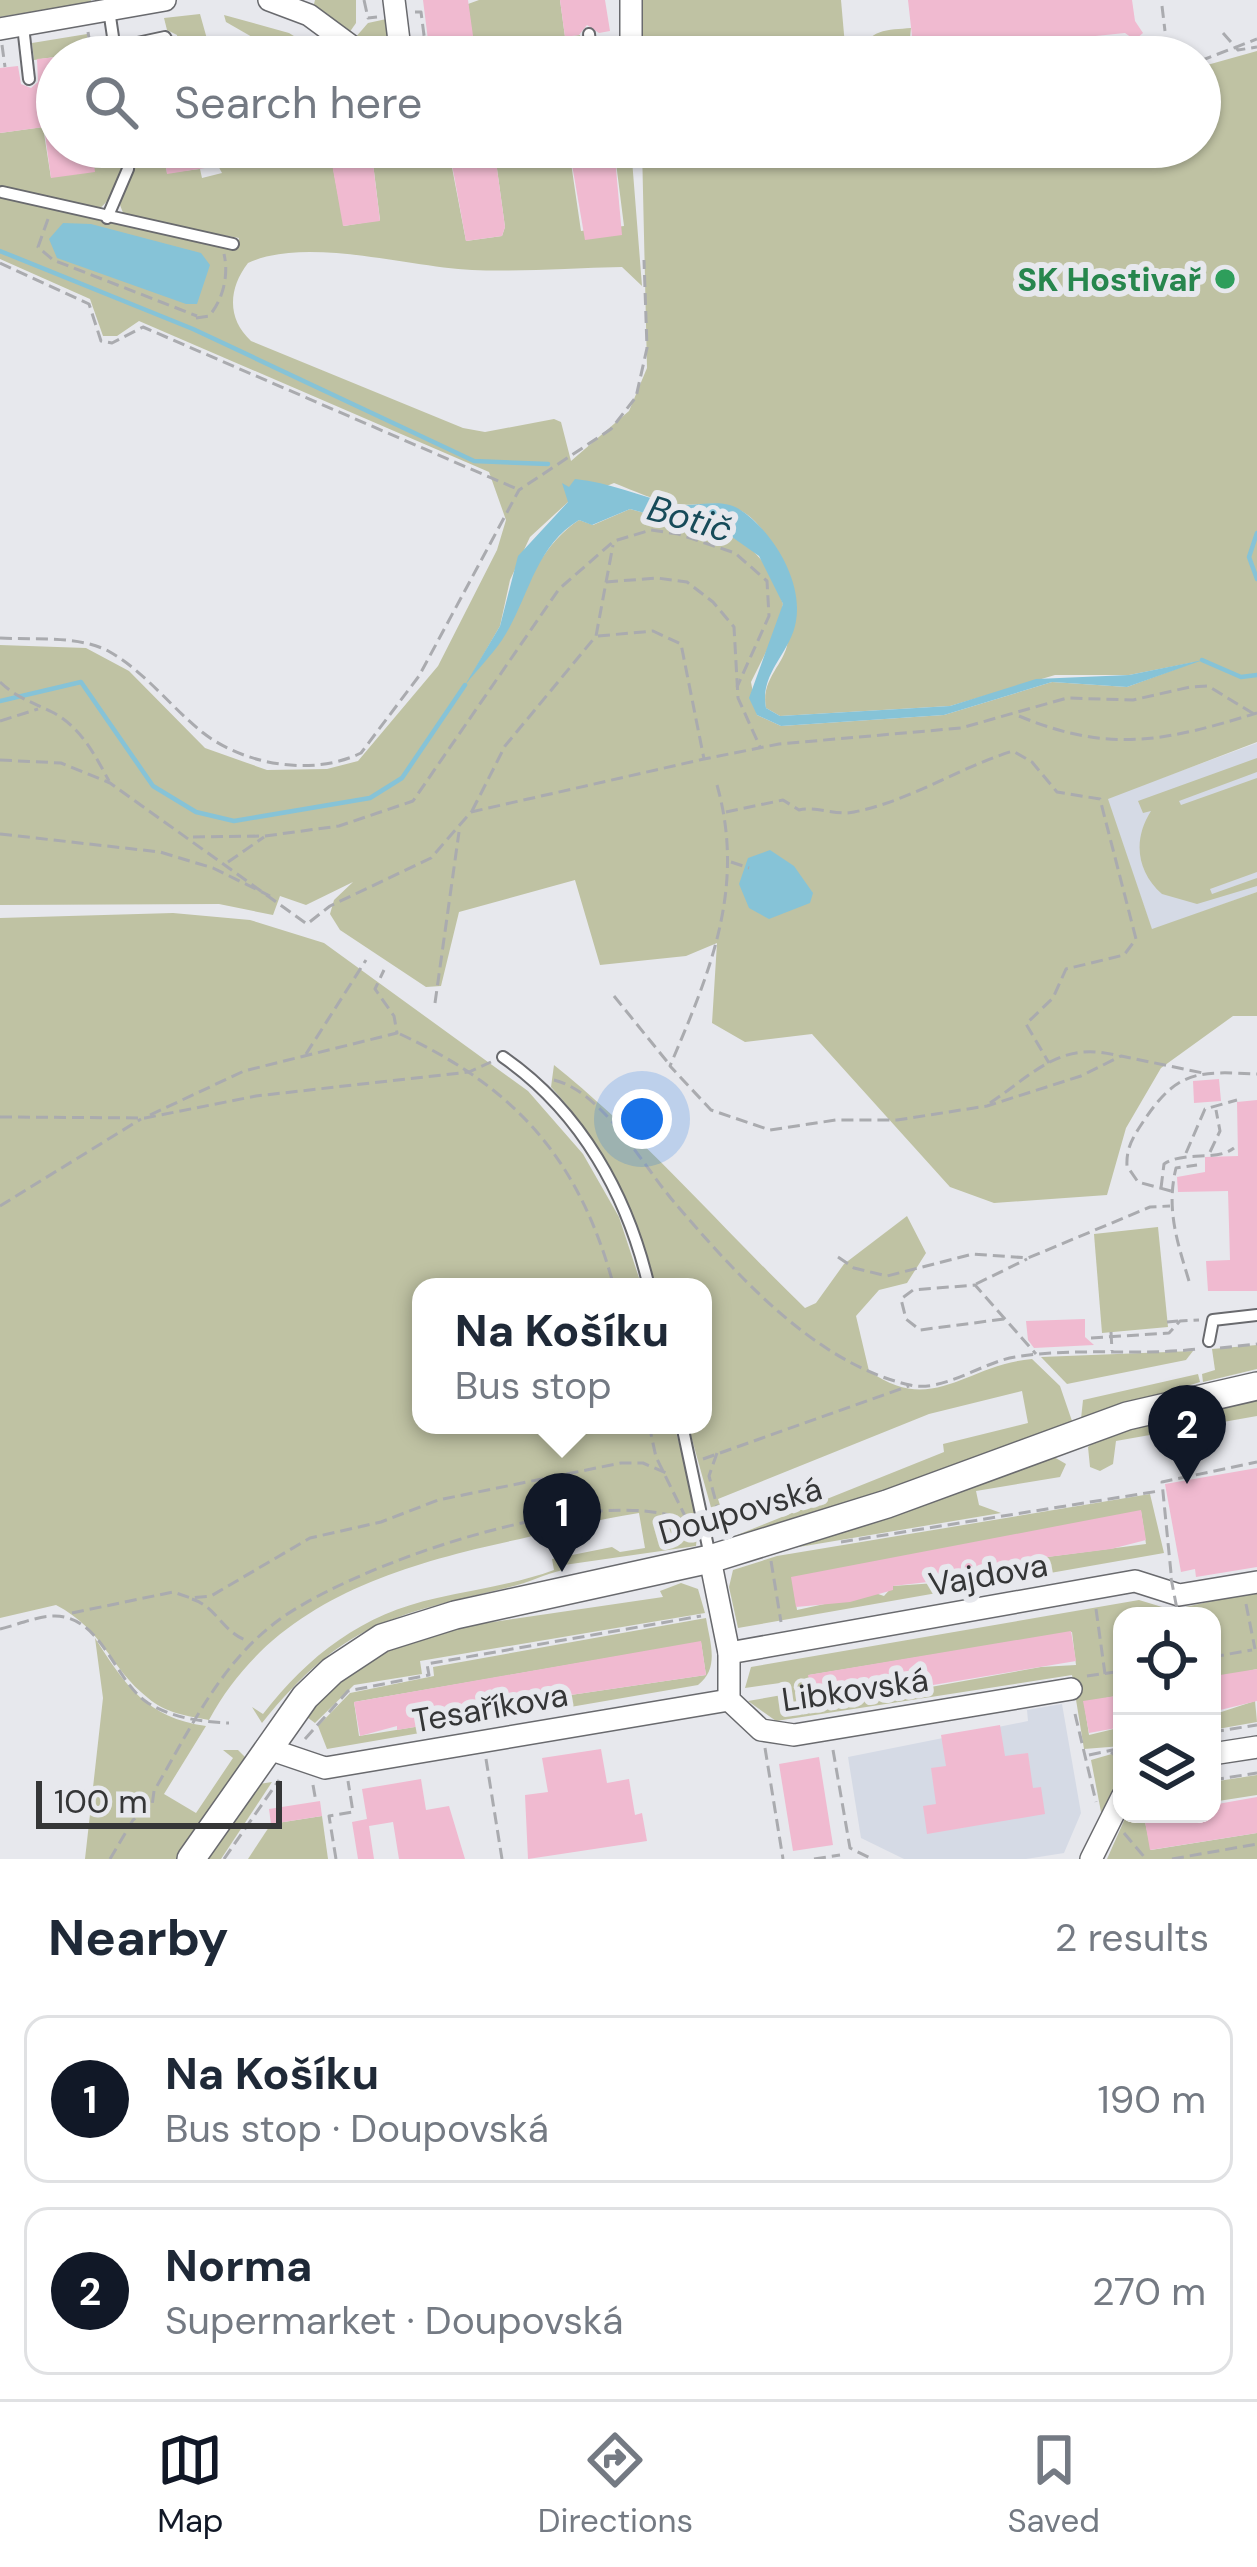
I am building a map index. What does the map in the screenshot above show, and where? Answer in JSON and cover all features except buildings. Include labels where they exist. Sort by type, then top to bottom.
[{"type":"street","points":[[8,33],[165,0]]},
{"type":"street","points":[[627,36],[631,0]]},
{"type":"street","points":[[281,1],[339,36]]},
{"type":"street","name":"Doupovská","points":[[191,1859],[266,1748],[319,1682],[382,1638],[455,1615],[710,1559],[886,1504],[1127,1417],[1257,1386]]},
{"type":"street","points":[[710,1559],[729,1653],[729,1700]]},
{"type":"street","name":"Vajdova","points":[[729,1653],[1135,1581],[1179,1595],[1251,1592]]},
{"type":"street","name":"Libkovská","points":[[729,1700],[754,1725],[783,1736],[1070,1684]]},
{"type":"street","name":"Tesaříkova","points":[[266,1748],[301,1757],[315,1767],[346,1765],[729,1700]]},
{"type":"street","points":[[1221,1753],[1257,1747]]},
{"type":"street","points":[[1091,1859],[1113,1814]]},
{"type":"lane","points":[[109,10],[113,36]]},
{"type":"lane","points":[[8,33],[29,79]]},
{"type":"lane","points":[[107,218],[126,168]]},
{"type":"lane","points":[[2,192],[228,243]]},
{"type":"lane","points":[[503,1057],[529,1075],[570,1117],[622,1198],[646,1278]]},
{"type":"lane","points":[[1209,1341],[1213,1320],[1257,1315]]},
{"type":"lane","points":[[684,1434],[707,1525],[710,1559]]},
{"type":"path","points":[[364,0],[368,18]]},
{"type":"path","points":[[1162,6],[1165,31]]},
{"type":"path","points":[[360,24],[395,10],[421,11],[424,36]]},
{"type":"path","points":[[88,30],[89,36]]},
{"type":"path","points":[[5,68],[8,33]]},
{"type":"path","points":[[1223,33],[1230,46],[1242,51],[1257,47]]},
{"type":"path","points":[[1221,50],[1257,39]]},
{"type":"path","points":[[54,206],[38,242],[52,260],[196,317],[208,316],[219,302],[228,243]]},
{"type":"path","points":[[0,638],[67,641],[109,651],[202,732],[257,759],[307,765],[353,757],[368,747],[419,676],[519,490],[610,429],[636,397],[647,348],[644,260]]},
{"type":"path","points":[[0,263],[89,304],[101,341],[112,343],[142,327],[519,490]]},
{"type":"path","points":[[191,837],[265,836],[339,826],[412,801],[559,589],[614,541],[651,530],[735,553],[763,574],[772,590],[769,616],[737,687]]},
{"type":"path","points":[[0,760],[61,763],[110,783],[140,809],[191,837],[307,923],[330,906],[417,867],[459,828],[506,746],[596,636],[614,541]]},
{"type":"path","points":[[604,582],[657,578],[687,582],[713,602],[734,627],[737,687],[747,724],[761,747]]},
{"type":"path","points":[[596,636],[653,631],[681,644],[704,759]]},
{"type":"path","points":[[0,682],[16,698],[70,725],[89,745],[110,783]]},
{"type":"path","points":[[471,812],[761,747],[961,728],[1067,698],[1133,700],[1208,686],[1256,714]]},
{"type":"path","points":[[0,721],[41,708]]},
{"type":"path","points":[[1018,715],[1078,738],[1130,742],[1184,736],[1256,714]]},
{"type":"path","points":[[725,813],[783,800],[799,810],[821,806],[849,814],[916,794],[968,766],[1013,751],[1032,762],[1057,792],[1100,800],[1136,939],[1124,956],[1066,968],[1053,998],[1026,1024],[1049,1063]]},
{"type":"path","points":[[670,1066],[719,947],[730,861],[717,785]]},
{"type":"path","points":[[435,1003],[459,828]]},
{"type":"path","points":[[0,834],[160,852],[213,868],[274,898]]},
{"type":"path","points":[[226,863],[265,836]]},
{"type":"path","points":[[730,861],[749,868]]},
{"type":"path","points":[[304,1057],[366,959]]},
{"type":"path","points":[[384,970],[375,989],[394,1016],[398,1033]]},
{"type":"path","points":[[614,996],[711,1110],[770,1130],[836,1120],[897,1120],[987,1106],[1081,1076],[1121,1056]]},
{"type":"path","points":[[0,1207],[145,1118],[244,1071],[398,1033],[469,1072],[527,1115],[579,1192],[611,1278]]},
{"type":"path","points":[[987,1106],[1049,1063],[1085,1046],[1203,1073],[1257,1073]]},
{"type":"path","points":[[0,1117],[145,1118],[256,1096],[469,1072],[503,1057]]},
{"type":"path","points":[[1171,1191],[1130,1174],[1129,1145],[1176,1080],[1203,1073]]},
{"type":"path","points":[[529,1075],[564,1083],[611,1121],[673,1201],[805,1332],[834,1353],[910,1386]]},
{"type":"path","points":[[1186,1155],[1205,1109],[1237,1100]]},
{"type":"path","points":[[1210,1154],[1220,1131],[1216,1109]]},
{"type":"path","points":[[1161,1190],[1164,1164],[1186,1155],[1234,1148]]},
{"type":"path","points":[[1189,1281],[1170,1206],[1171,1191],[1176,1168],[1198,1166]]},
{"type":"path","points":[[1004,1319],[920,1330],[906,1319],[903,1294],[974,1285],[1150,1207],[1170,1206]]},
{"type":"path","points":[[838,1257],[854,1268],[887,1276],[973,1254],[1028,1258]]},
{"type":"path","points":[[974,1285],[1037,1356]]},
{"type":"path","points":[[1168,1322],[1213,1320]]},
{"type":"path","points":[[1091,1338],[1169,1333],[1180,1321]]},
{"type":"path","points":[[1111,1334],[1112,1353]]},
{"type":"path","points":[[692,1467],[718,1452],[910,1386],[1037,1356],[1257,1344]]},
{"type":"path","points":[[652,1434],[691,1524]]},
{"type":"path","points":[[718,1452],[709,1476],[721,1521]]},
{"type":"path","points":[[1177,1607],[1159,1491],[1162,1482],[1257,1462]]},
{"type":"path","points":[[190,1598],[237,1584],[310,1538],[382,1522],[438,1500],[621,1463],[643,1463],[666,1473]]},
{"type":"path","points":[[830,1544],[1159,1491]]},
{"type":"path","points":[[770,1556],[781,1624]]},
{"type":"path","points":[[72,1613],[173,1592],[215,1611],[237,1638],[248,1641]]},
{"type":"path","points":[[1221,1655],[1256,1649],[1251,1592]]},
{"type":"path","points":[[305,1739],[348,1691],[429,1675],[427,1664],[720,1612]]},
{"type":"path","points":[[0,1629],[56,1616],[92,1633],[144,1700],[171,1715],[229,1724]]},
{"type":"path","points":[[1097,1616],[1105,1674]]},
{"type":"path","points":[[1101,1643],[1110,1641]]},
{"type":"path","points":[[1070,1684],[1113,1673]]},
{"type":"path","points":[[1076,1714],[1093,1781]]},
{"type":"path","points":[[1221,1730],[1257,1724]]},
{"type":"path","points":[[835,1740],[850,1848]]},
{"type":"path","points":[[484,1748],[502,1859]]},
{"type":"path","points":[[1110,1750],[1113,1753]]},
{"type":"path","points":[[1087,1755],[1113,1750]]},
{"type":"path","points":[[767,1758],[783,1859]]},
{"type":"path","points":[[336,1859],[328,1816],[353,1812],[346,1765]]},
{"type":"path","points":[[1221,1779],[1257,1773]]},
{"type":"path","points":[[312,1777],[316,1802]]},
{"type":"path","points":[[224,1859],[280,1780]]},
{"type":"path","points":[[1119,1827],[1146,1859]]},
{"type":"path","points":[[1172,1859],[1257,1844]]},
{"type":"path","points":[[814,1859],[839,1857],[850,1848]]},
{"type":"path","points":[[850,1848],[872,1859]]},
{"type":"shaded area","points":[[1257,743],[1257,892],[1152,930],[1107,798]]},
{"type":"shaded area","points":[[1062,1704],[1081,1813],[1064,1853],[1026,1859],[904,1859],[861,1838],[848,1757],[1028,1721],[1027,1710]]},
{"type":"green space","points":[[0,0],[91,0],[91,2],[0,17]]},
{"type":"green space","points":[[315,0],[356,0],[356,23],[349,33],[313,8]]},
{"type":"green space","points":[[560,0],[565,36],[472,36],[468,4]]},
{"type":"green space","points":[[640,0],[841,0],[844,36],[641,36]]},
{"type":"green space","points":[[200,14],[206,36],[177,36],[167,30],[164,18]]},
{"type":"green space","points":[[224,15],[294,36],[250,36],[226,22]]},
{"type":"green space","points":[[391,18],[393,36],[357,36],[368,23]]},
{"type":"green space","points":[[911,28],[910,36],[873,36]]},
{"type":"green space","points":[[1257,51],[1257,742],[1108,799],[1152,929],[1257,892],[1257,1016],[1233,1016],[1161,1068],[1126,1128],[1107,1195],[994,1203],[950,1187],[812,1034],[745,1042],[712,1023],[717,943],[686,956],[600,965],[575,880],[459,912],[441,986],[426,987],[340,930],[330,914],[334,900],[353,882],[306,905],[280,896],[273,915],[219,904],[0,905],[0,645],[86,648],[129,671],[205,748],[267,770],[327,769],[358,761],[438,666],[497,550],[506,520],[489,472],[139,321],[117,336],[103,336],[90,299],[0,259],[0,133],[36,128],[36,168],[49,168],[51,178],[64,168],[123,168],[119,182],[98,210],[4,187],[1,197],[236,249],[239,238],[125,218],[120,205],[129,168],[166,168],[167,173],[200,169],[202,178],[222,173],[219,168],[333,168],[344,226],[380,220],[374,168],[452,168],[466,241],[502,236],[505,227],[497,168],[572,168],[581,231],[624,226],[617,168],[633,168],[642,286],[622,267],[472,270],[298,252],[248,263],[233,304],[238,323],[251,341],[463,428],[485,432],[554,419],[561,422],[571,461],[629,411],[647,368],[642,168],[1221,168],[1221,61]],"holes":[[[614,483],[669,503],[733,507],[749,516],[771,545],[784,583],[788,639],[765,697],[766,708],[780,716],[950,706],[1055,675],[1129,675],[1195,662],[1127,687],[1052,682],[944,715],[781,726],[757,715],[751,682],[778,628],[783,604],[771,571],[748,545],[732,537],[630,509],[593,525],[579,520],[561,535],[471,676],[500,626],[510,580],[530,537],[568,502]]]},
{"type":"green space","points":[[1257,758],[1257,772],[1179,801],[1181,805],[1257,778],[1257,872],[1210,889],[1212,894],[1257,878],[1257,886],[1197,904],[1162,894],[1142,865],[1141,833],[1151,811],[1143,813],[1138,801]]},
{"type":"green space","points":[[173,913],[250,920],[324,943],[528,1091],[583,1154],[619,1217],[639,1278],[412,1278],[412,1434],[676,1434],[699,1515],[696,1546],[564,1565],[563,1570],[523,1583],[400,1616],[371,1628],[318,1664],[262,1723],[252,1707],[263,1714],[299,1673],[361,1626],[410,1605],[554,1570],[552,1559],[612,1547],[620,1552],[645,1548],[639,1513],[474,1549],[385,1576],[343,1595],[303,1617],[267,1645],[236,1679],[209,1720],[155,1703],[85,1626],[56,1605],[0,1618],[0,918]]},
{"type":"green space","points":[[554,1065],[651,1153],[805,1308],[816,1303],[844,1264],[907,1216],[926,1253],[907,1283],[879,1290],[856,1316],[869,1371],[892,1384],[931,1389],[1032,1359],[1060,1386],[1072,1421],[880,1492],[726,1540],[722,1532],[728,1529],[732,1537],[944,1452],[943,1444],[1028,1423],[1022,1391],[929,1414],[718,1499],[722,1511],[712,1511],[691,1434],[712,1434],[712,1278],[651,1278],[615,1180],[587,1132],[551,1087]]},
{"type":"green space","points":[[1158,1227],[1168,1327],[1102,1333],[1094,1234]]},
{"type":"green space","points":[[1257,1345],[1257,1369],[1203,1382],[1202,1374],[1215,1370],[1212,1349]]},
{"type":"green space","points":[[1193,1351],[1186,1360],[1067,1384],[1041,1357]]},
{"type":"green space","points":[[1198,1374],[1200,1382],[1081,1419],[1083,1400]]},
{"type":"green space","points":[[1257,1397],[1257,1416],[1116,1441],[1113,1464],[1100,1471],[1090,1467],[1088,1447],[1094,1442],[1163,1419]]},
{"type":"green space","points":[[1054,1457],[1066,1464],[1060,1477],[976,1491],[979,1505],[1001,1513],[787,1549]]},
{"type":"green space","points":[[1150,1494],[1164,1553],[738,1628],[729,1587],[733,1570],[777,1556]],"holes":[[[1141,1511],[1146,1544],[1024,1560],[1015,1570],[1006,1567],[963,1579],[962,1574],[936,1579],[936,1583],[893,1586],[884,1596],[875,1593],[797,1610],[792,1578]]]},
{"type":"green space","points":[[681,1583],[698,1589],[705,1613],[420,1661],[422,1674],[354,1685],[315,1723],[303,1714],[331,1685],[382,1649],[438,1630],[663,1597],[660,1591]]},
{"type":"green space","points":[[1257,1591],[1257,1669],[1221,1678],[1221,1607],[1185,1607]]},
{"type":"green space","points":[[1139,1600],[1162,1607],[1113,1607],[1113,1697],[1084,1702],[1089,1735],[1113,1729],[1113,1747],[1084,1749],[1072,1675],[776,1721],[748,1701],[782,1695],[780,1683],[745,1688],[751,1667]],"holes":[[[1072,1632],[1076,1665],[1041,1667],[814,1708],[809,1675]]]},
{"type":"green space","points":[[706,1618],[712,1654],[709,1671],[705,1678],[698,1685],[327,1749],[318,1726],[350,1693],[434,1676],[433,1667]],"holes":[[[701,1642],[706,1675],[470,1710],[458,1720],[421,1722],[421,1726],[359,1736],[354,1702]]]},
{"type":"green space","points":[[95,1638],[140,1697],[168,1715],[206,1726],[164,1794],[196,1813],[233,1758],[223,1750],[238,1750],[246,1758],[179,1859],[85,1859],[103,1698]]},
{"type":"green space","points":[[1255,1701],[1257,1722],[1221,1728],[1221,1712]]},
{"type":"green space","points":[[1113,1754],[1113,1797],[1102,1817],[1091,1760]]},
{"type":"green space","points":[[1257,1775],[1257,1795],[1221,1801],[1221,1781]]},
{"type":"green space","points":[[272,1782],[221,1859],[203,1859],[259,1784]]},
{"type":"green space","points":[[322,1816],[328,1859],[248,1859],[271,1824]]},
{"type":"green space","points":[[1123,1823],[1145,1823],[1151,1850],[1257,1833],[1257,1859],[1107,1859]]},
{"type":"water","points":[[63,223],[91,224],[201,253],[210,265],[197,304],[57,258],[49,239]]},
{"type":"water","points":[[575,479],[674,504],[732,506],[763,530],[783,558],[797,606],[793,632],[765,696],[766,708],[780,716],[950,706],[1036,679],[1129,675],[1203,660],[1127,687],[1052,682],[944,715],[781,726],[757,715],[749,698],[783,604],[759,556],[732,537],[630,509],[592,525],[579,520],[564,531],[542,559],[502,640],[465,685],[500,626],[518,556],[568,502],[562,483],[569,487]]},
{"type":"water","points":[[770,850],[794,866],[813,893],[810,903],[769,919],[749,908],[739,884],[748,858]]},
{"type":"waterway","points":[[0,251],[193,329],[474,461],[548,464]]},
{"type":"waterway","name":"Botič","points":[[1257,533],[1249,557],[1257,579]]},
{"type":"waterway","name":"Botič","points":[[1202,660],[1241,677],[1257,675]]},
{"type":"waterway","name":"Botič","points":[[0,701],[81,682],[153,786],[196,812],[234,821],[370,798],[402,778],[465,685]]},
{"type":"place","name":"SK Hostivař","points":[[1225,279]]},
{"type":"place","name":"Norma","points":[[1187,1484]]},
{"type":"place","name":"Na Košíku","points":[[562,1572]]}]
